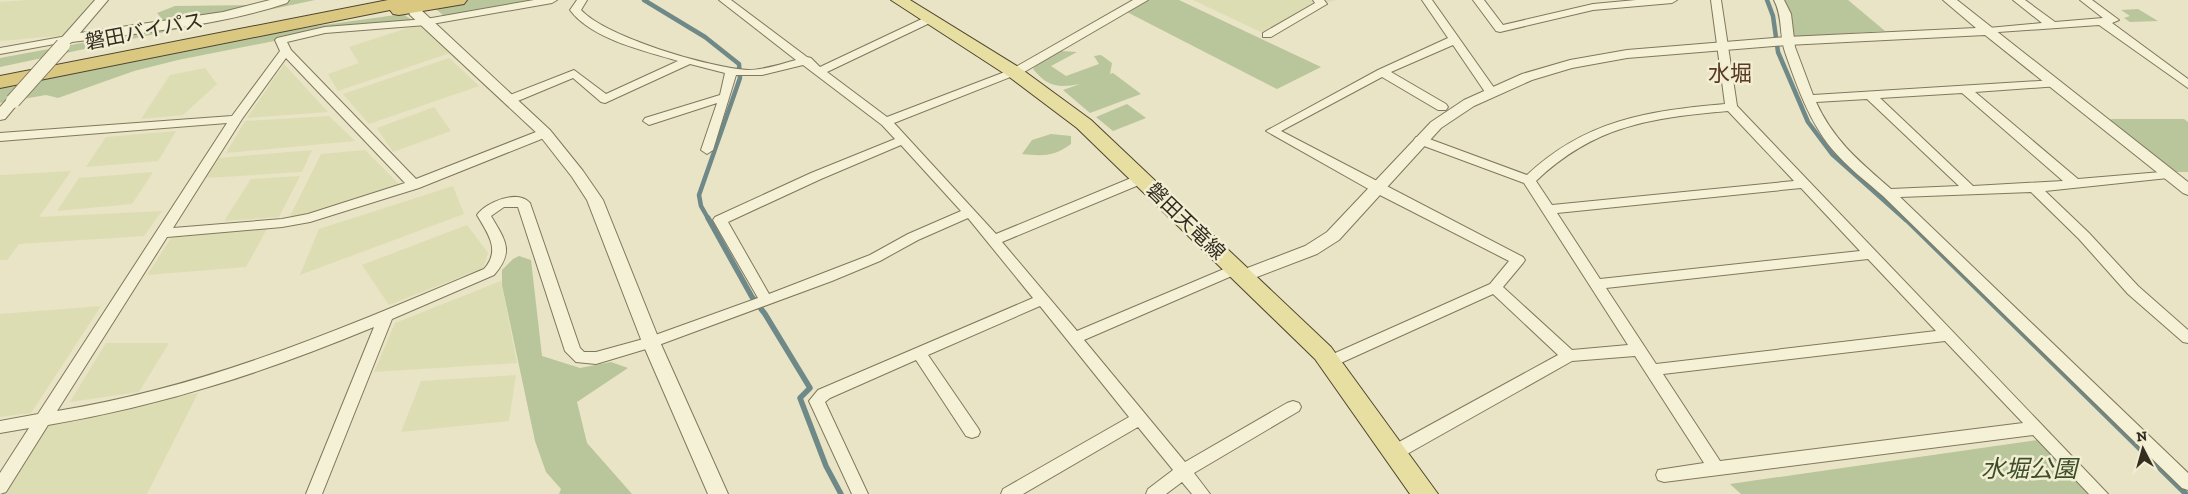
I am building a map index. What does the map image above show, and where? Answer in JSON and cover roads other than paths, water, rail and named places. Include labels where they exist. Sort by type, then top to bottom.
[{"type":"highway","points":[[139,50],[338,0]]},
{"type":"highway","name":"磐田バイパス","points":[[0,82],[374,0]]},
{"type":"highway","points":[[139,50],[458,0]]},
{"type":"highway","name":"磐田バイパス","points":[[0,74],[139,50],[419,11]]},
{"type":"main road","name":"磐田天竜線","points":[[899,0],[1014,72],[1084,124],[1323,353],[1394,454],[1425,494]]},
{"type":"street","points":[[0,116],[102,0]]},
{"type":"street","points":[[0,51],[223,16],[253,10],[283,0]]},
{"type":"street","points":[[414,185],[286,51],[281,40],[419,11],[552,0]]},
{"type":"street","points":[[582,0],[575,10],[581,18],[626,41],[688,61],[747,73],[770,71],[807,60]]},
{"type":"street","points":[[724,0],[822,71],[886,122],[994,240],[1202,494]]},
{"type":"street","points":[[886,122],[1014,72],[1142,0]]},
{"type":"street","points":[[1267,35],[1322,4],[1318,0]]},
{"type":"street","points":[[1427,0],[1491,92]]},
{"type":"street","points":[[1478,0],[1500,29],[1593,7],[1672,0]]},
{"type":"street","points":[[1716,0],[1731,107],[2100,494]]},
{"type":"street","points":[[1779,0],[1785,10],[1789,24],[1785,41],[1808,99],[1825,132],[1837,147],[1888,193],[2188,483]]},
{"type":"street","points":[[1949,0],[2188,190]]},
{"type":"street","points":[[2018,0],[2052,25]]},
{"type":"street","points":[[1075,338],[1240,273],[1311,250],[1333,236],[1420,140],[1436,125],[1469,103],[1491,92],[1547,70],[1599,58],[1767,42],[1988,31],[2114,20],[2085,0]]},
{"type":"street","points":[[419,11],[545,133],[578,174],[595,200],[651,342],[718,494]]},
{"type":"street","points":[[822,71],[930,19]]},
{"type":"street","points":[[2100,21],[2188,84]]},
{"type":"street","points":[[1329,362],[1496,288],[1518,260],[1377,188],[1272,130],[1382,72],[1454,40]]},
{"type":"street","points":[[0,487],[161,233],[236,119],[275,63],[286,51]]},
{"type":"street","points":[[509,100],[574,73],[606,98],[688,61]]},
{"type":"street","points":[[707,150],[733,71]]},
{"type":"street","points":[[1382,72],[1442,107]]},
{"type":"street","points":[[1808,99],[2055,84]]},
{"type":"street","points":[[1965,90],[2075,184]]},
{"type":"street","points":[[1870,95],[1970,190]]},
{"type":"street","points":[[648,121],[725,97]]},
{"type":"street","points":[[1529,180],[1561,152],[1599,132],[1644,118],[1685,111],[1731,107]]},
{"type":"street","points":[[0,137],[236,119]]},
{"type":"street","points":[[161,233],[282,223],[310,218],[414,185],[545,133]]},
{"type":"street","points":[[766,300],[720,220],[903,140]]},
{"type":"street","points":[[1420,140],[1529,180],[1637,350],[1716,468]]},
{"type":"street","points":[[1888,193],[2034,188],[2168,174]]},
{"type":"street","points":[[994,240],[1142,179]]},
{"type":"street","points":[[1548,210],[1804,184]]},
{"type":"street","points":[[2034,188],[2084,236],[2133,290],[2187,336]]},
{"type":"street","points":[[0,427],[114,408],[218,380],[300,351],[489,272],[499,263],[501,247],[484,215],[490,208],[500,203],[523,203],[573,351],[580,358],[596,358],[651,342],[766,300],[875,258],[913,237],[970,212]]},
{"type":"street","points":[[1595,284],[1871,254]]},
{"type":"street","points":[[1496,288],[1569,356]]},
{"type":"street","points":[[860,494],[817,401],[824,394],[1043,299]]},
{"type":"street","points":[[314,494],[386,316]]},
{"type":"street","points":[[1651,370],[1948,335]]},
{"type":"street","points":[[1394,454],[1569,356],[1637,350]]},
{"type":"street","points":[[919,353],[972,432]]},
{"type":"street","points":[[1154,494],[1184,471],[1293,407]]},
{"type":"street","points":[[1009,494],[1140,418]]},
{"type":"street","points":[[1664,475],[2036,428]]},
{"type":"waterway","points":[[644,0],[705,37],[739,64],[740,78],[699,195],[701,206],[709,220]]},
{"type":"waterway","points":[[1767,0],[1773,16],[1778,52],[1808,122],[1832,154],[1906,220]]},
{"type":"waterway","points":[[708,218],[752,297],[765,314],[810,388],[800,398],[826,466],[841,494]]},
{"type":"waterway","points":[[1905,218],[2186,494]]},
{"type":"district","name":"水堀","points":[[1730,73]]},
{"type":"park label","name":"水堀公園","points":[[2029,468]]}]
